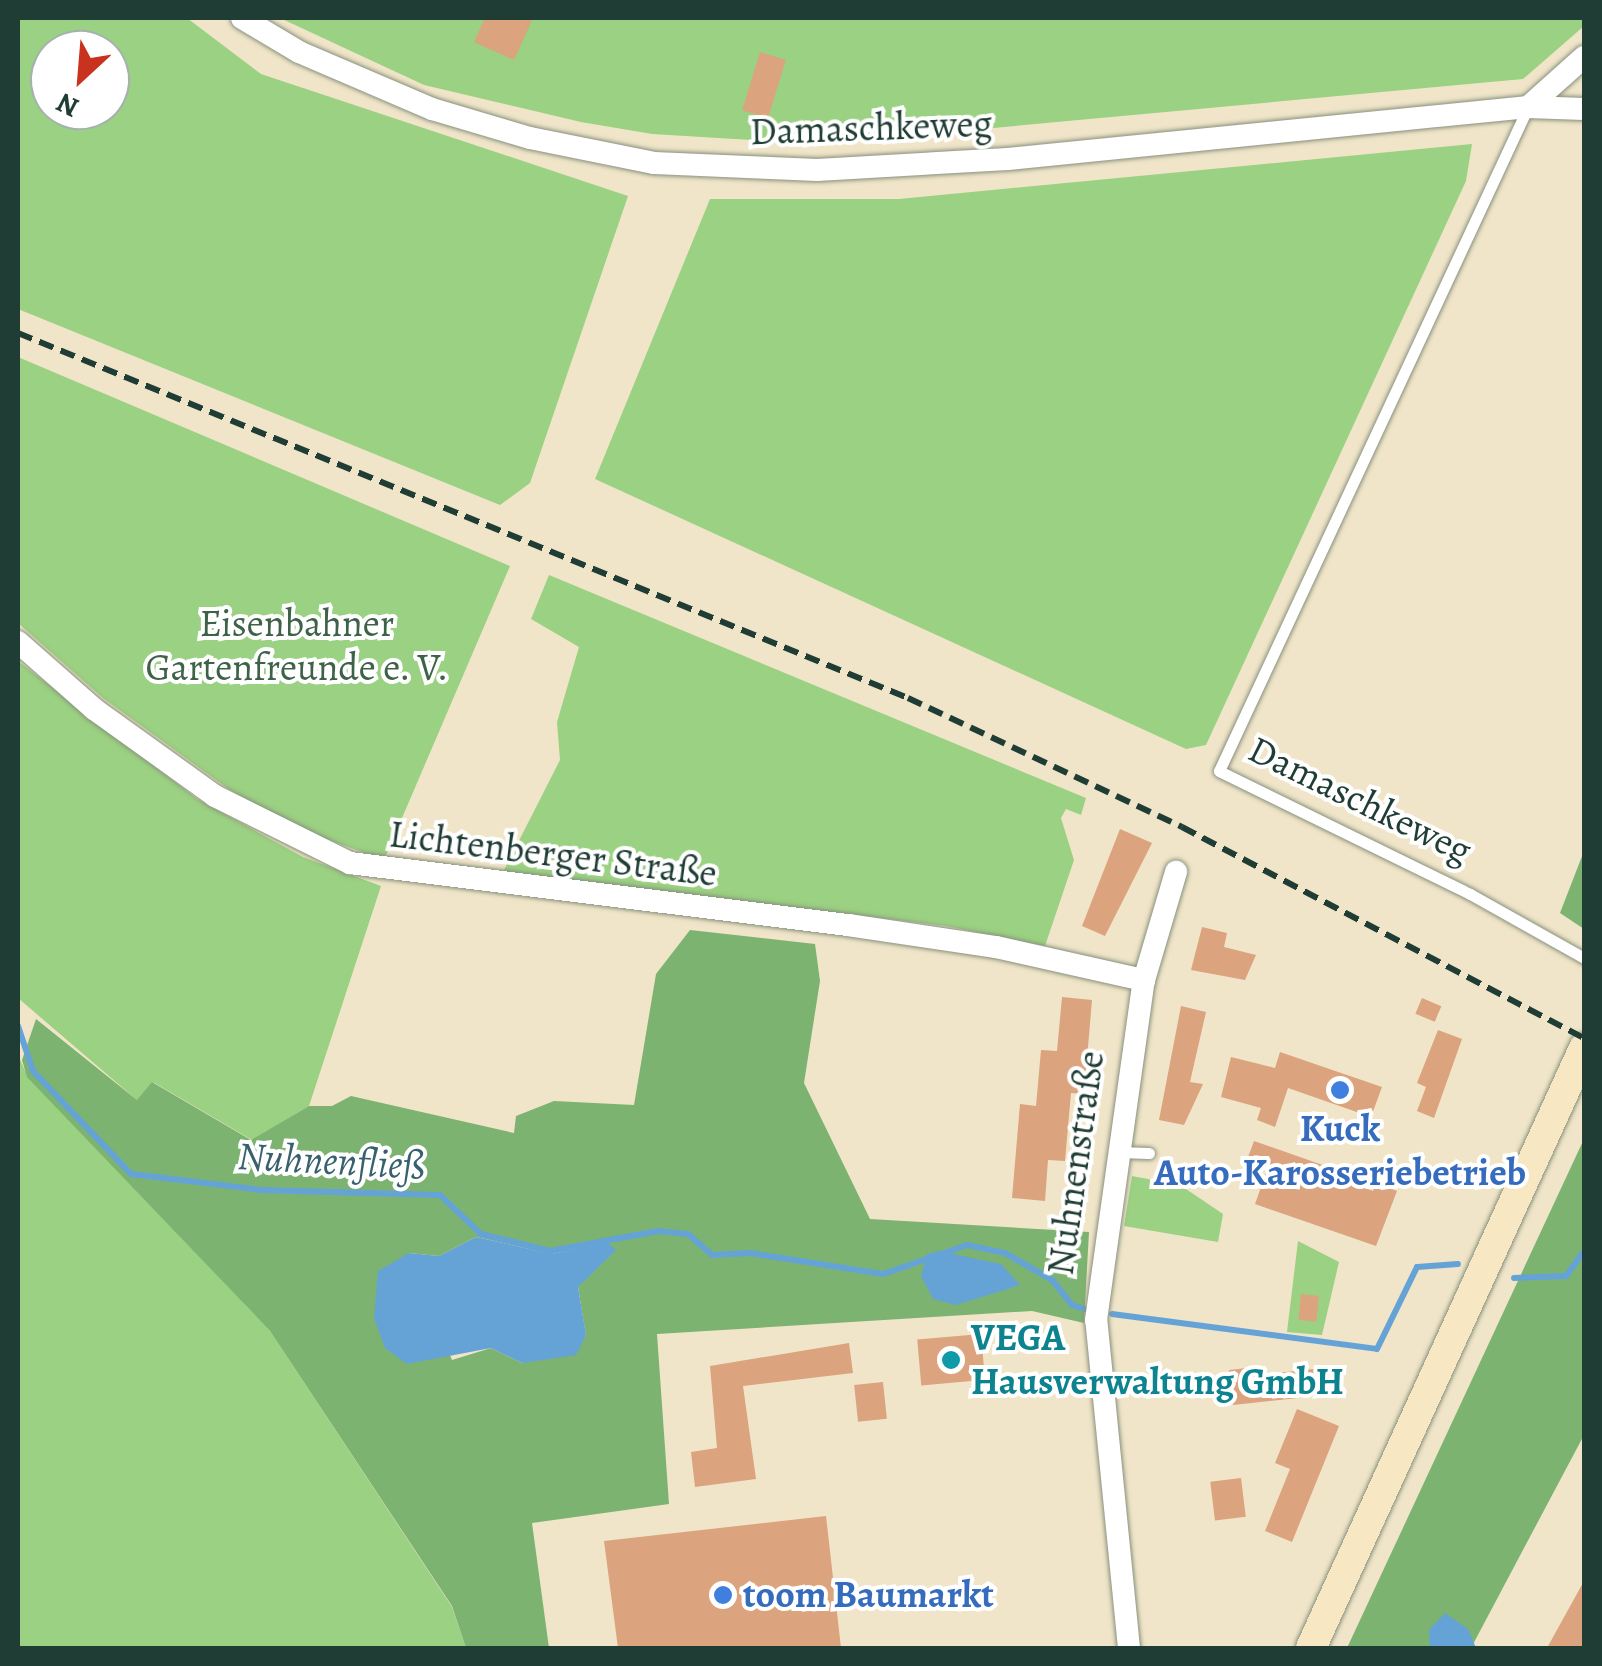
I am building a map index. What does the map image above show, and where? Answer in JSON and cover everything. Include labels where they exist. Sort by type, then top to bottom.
[{"type":"main road","points":[[1311,1648],[1584,1048]]},
{"type":"street","name":"Damaschkeweg","points":[[242,18],[298,52],[432,109],[530,138],[672,164],[778,171],[1008,158],[1528,107],[1584,109]]},
{"type":"street","name":"Damaschkeweg","points":[[1528,107],[1584,57]]},
{"type":"street","name":"Lichtenberger Straße","points":[[18,642],[94,710],[215,796],[350,863],[848,925],[996,947],[1144,980]]},
{"type":"street","name":"Nuhnenstraße","points":[[1129,1648],[1096,1320],[1114,1152],[1144,980],[1176,872]]},
{"type":"lane","name":"Damaschkeweg","points":[[1528,107],[1219,772],[1470,894],[1584,958]]},
{"type":"lane","points":[[1114,1152],[1148,1153]]},
{"type":"green space","points":[[18,18],[187,18],[261,74],[628,196],[530,483],[500,505],[18,309]]},
{"type":"green space","points":[[280,18],[1584,18],[1584,26],[1523,79],[819,144],[652,134],[581,122],[424,85]]},
{"type":"green space","points":[[1472,144],[1466,181],[1206,745],[1186,749],[595,479],[710,199],[899,199]]},
{"type":"green space","name":"Eisenbahner Gartenfreunde e. V.","points":[[18,357],[510,566],[384,860],[307,832],[230,790],[103,698],[18,623]]},
{"type":"green space","points":[[549,575],[1086,798],[1081,815],[1066,809],[1061,818],[1074,860],[1045,946],[946,926],[503,872],[560,760],[557,722],[579,647],[531,619]]},
{"type":"green space","points":[[18,661],[197,799],[303,857],[381,886],[309,1106],[252,1140],[153,1082],[138,1101],[18,998]]},
{"type":"green space","points":[[1584,851],[1584,929],[1560,913]]},
{"type":"green space","points":[[690,930],[815,944],[820,981],[804,1083],[870,1219],[1089,1232],[1084,1323],[1032,1311],[657,1334],[669,1504],[532,1523],[549,1648],[466,1648],[452,1606],[270,1331],[27,1077],[22,1060],[36,1019],[137,1100],[152,1082],[251,1140],[309,1106],[332,1106],[351,1096],[514,1133],[516,1116],[554,1101],[634,1105],[656,974]],"holes":[[[476,1237],[552,1254],[606,1242],[578,1287],[586,1336],[522,1363],[491,1348],[452,1360],[409,1253],[439,1256]]]},
{"type":"green space","points":[[18,1055],[28,1077],[270,1331],[452,1607],[466,1648],[18,1648]]},
{"type":"green space","points":[[1584,1139],[1584,1435],[1471,1648],[1347,1648]]},
{"type":"green space","points":[[1132,1176],[1180,1185],[1223,1214],[1218,1242],[1124,1226]]},
{"type":"green space","points":[[1298,1241],[1339,1262],[1322,1335],[1287,1332]]},
{"type":"water","points":[[476,1237],[552,1254],[607,1242],[616,1250],[578,1287],[586,1335],[576,1355],[522,1363],[491,1348],[407,1364],[385,1348],[374,1318],[378,1271],[409,1253],[439,1256]]},
{"type":"water","points":[[939,1251],[1001,1264],[1020,1285],[956,1305],[933,1299],[921,1276],[927,1254]]},
{"type":"water","points":[[1445,1613],[1468,1629],[1476,1648],[1430,1648],[1429,1630]]},
{"type":"building","points":[[485,18],[533,18],[514,60],[474,42]]},
{"type":"building","points":[[760,52],[786,60],[768,118],[742,110]]},
{"type":"building","points":[[1120,829],[1152,843],[1105,936],[1082,926]]},
{"type":"building","points":[[1202,927],[1227,933],[1224,947],[1256,955],[1245,980],[1191,970]]},
{"type":"building","points":[[1062,997],[1092,1000],[1084,1094],[1071,1093],[1065,1161],[1048,1160],[1045,1201],[1012,1198],[1020,1104],[1036,1106],[1041,1050],[1057,1051]]},
{"type":"building","points":[[1422,998],[1441,1006],[1435,1022],[1415,1014]]},
{"type":"building","points":[[1181,1006],[1206,1012],[1190,1082],[1203,1084],[1184,1125],[1159,1120]]},
{"type":"building","points":[[1438,1030],[1462,1039],[1434,1118],[1417,1111],[1426,1087],[1417,1083]]},
{"type":"building","name":"Kuck Auto-Karosseriebetrieb","points":[[1280,1052],[1382,1087],[1371,1117],[1288,1088],[1275,1127],[1257,1120],[1261,1108],[1221,1097],[1231,1057],[1275,1068]]},
{"type":"building","points":[[1254,1141],[1351,1175],[1348,1182],[1373,1191],[1376,1183],[1397,1191],[1376,1246],[1255,1204],[1268,1167],[1247,1160]]},
{"type":"building","points":[[1301,1294],[1319,1296],[1316,1322],[1298,1320]]},
{"type":"building","name":"VEGA Hausverwaltung GmbH","points":[[981,1334],[985,1380],[921,1385],[917,1340]]},
{"type":"building","points":[[849,1343],[853,1373],[743,1386],[756,1479],[695,1487],[691,1452],[717,1448],[710,1366]]},
{"type":"building","points":[[1247,1368],[1248,1376],[1323,1368],[1326,1395],[1233,1405],[1229,1370]]},
{"type":"building","points":[[883,1382],[887,1419],[858,1422],[854,1385]]},
{"type":"building","points":[[1297,1409],[1339,1426],[1292,1542],[1265,1531],[1290,1469],[1275,1463]]},
{"type":"building","points":[[1241,1478],[1246,1517],[1215,1520],[1210,1482]]},
{"type":"building","name":"toom Baumarkt","points":[[826,1516],[841,1648],[618,1648],[604,1541]]},
{"type":"building","points":[[1584,1581],[1584,1648],[1547,1648]]},
{"type":"waterway","name":"Nuhnenfließ","points":[[18,1026],[33,1071],[131,1174],[261,1190],[440,1195],[481,1234],[550,1251],[658,1231],[688,1234],[712,1255],[750,1253],[883,1274],[967,1245],[1005,1253],[1052,1280],[1072,1305],[1084,1309]]},
{"type":"waterway","name":"Nuhnenfließ","points":[[1514,1278],[1566,1276],[1584,1251]]},
{"type":"waterway","name":"Nuhnenfließ","points":[[1112,1314],[1377,1349],[1417,1267],[1458,1264]]},
{"type":"railway","points":[[18,333],[908,698],[1182,827],[1584,1038]]},
{"type":"place","name":"Kuck Auto-Karosseriebetrieb","points":[[1340,1090]]},
{"type":"place","name":"VEGA Hausverwaltung GmbH","points":[[951,1360]]},
{"type":"place","name":"toom Baumarkt","points":[[723,1595]]}]
